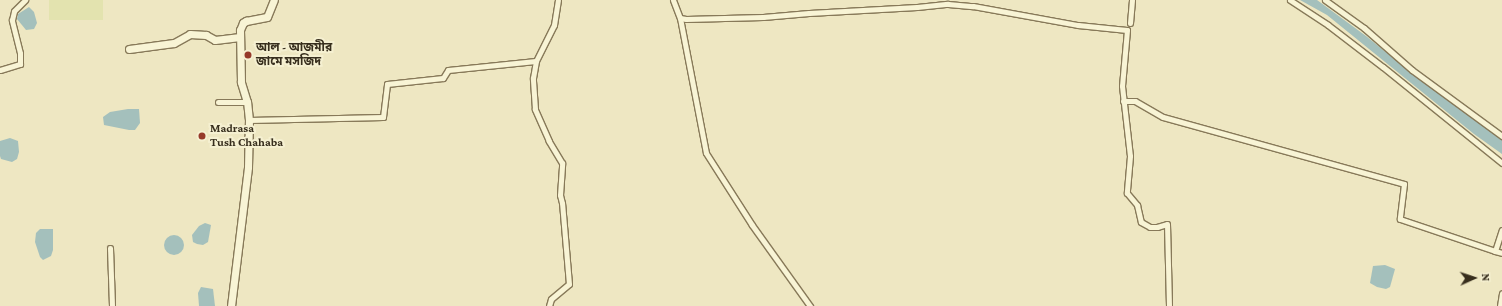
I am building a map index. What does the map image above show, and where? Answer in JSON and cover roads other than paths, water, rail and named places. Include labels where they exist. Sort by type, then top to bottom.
[{"type":"street","points":[[0,70],[20,64],[20,53],[12,20],[14,11],[25,0]]},
{"type":"street","points":[[231,306],[240,225],[246,197],[249,120],[247,102],[241,82],[240,36],[243,23],[267,17],[274,0]]},
{"type":"street","points":[[549,306],[551,299],[569,284],[560,195],[562,164],[549,141],[535,109],[533,78],[536,61],[554,25],[558,0]]},
{"type":"street","points":[[673,0],[680,18],[706,153],[752,225],[810,306]]},
{"type":"street","points":[[1130,23],[1132,0]]},
{"type":"street","points":[[1290,0],[1328,25],[1383,67],[1502,162]]},
{"type":"street","points":[[1325,0],[1364,28],[1412,70],[1502,136]]},
{"type":"street","points":[[680,18],[686,20],[763,17],[948,4],[974,6],[1078,25],[1127,30],[1122,86],[1130,156],[1127,193],[1137,205],[1141,222],[1150,227],[1168,224],[1169,306]]},
{"type":"street","points":[[129,49],[174,43],[190,34],[206,35],[215,40],[240,36]]},
{"type":"street","points":[[249,120],[383,117],[387,84],[443,78],[448,70],[536,61]]},
{"type":"street","points":[[1123,101],[1135,101],[1163,117],[1404,184],[1400,219],[1502,253]]},
{"type":"street","points":[[218,102],[247,102]]},
{"type":"street","points":[[1496,251],[1502,230]]},
{"type":"street","points":[[110,248],[112,306]]},
{"type":"street","points":[[1500,306],[1502,293]]},
{"type":"water","points":[[1300,0],[1317,0],[1366,36],[1398,62],[1502,140],[1502,154],[1474,134],[1327,15]]},
{"type":"water","points":[[29,7],[34,12],[37,23],[34,29],[26,30],[17,19],[18,14]]},
{"type":"water","points":[[139,109],[140,123],[135,130],[104,125],[103,117],[110,112]]},
{"type":"water","points":[[10,138],[18,141],[19,152],[17,159],[12,162],[1,159],[0,156],[0,141]]},
{"type":"water","points":[[205,223],[211,225],[208,242],[203,245],[193,242],[192,235],[199,226]]},
{"type":"water","points":[[40,229],[53,229],[53,250],[51,256],[43,260],[40,257],[35,242],[36,233]]},
{"type":"water","points":[[174,235],[181,238],[184,245],[181,252],[174,255],[167,252],[164,245],[167,238]]},
{"type":"water","points":[[1385,265],[1395,269],[1390,287],[1386,289],[1377,287],[1370,283],[1373,266]]},
{"type":"water","points":[[201,287],[213,289],[215,306],[199,306],[198,293]]},
{"type":"place","name":"আল - আজমীর জামে মসজিদ","points":[[248,55]]},
{"type":"place","name":"Madrasa Tush Chahaba","points":[[202,136]]}]
